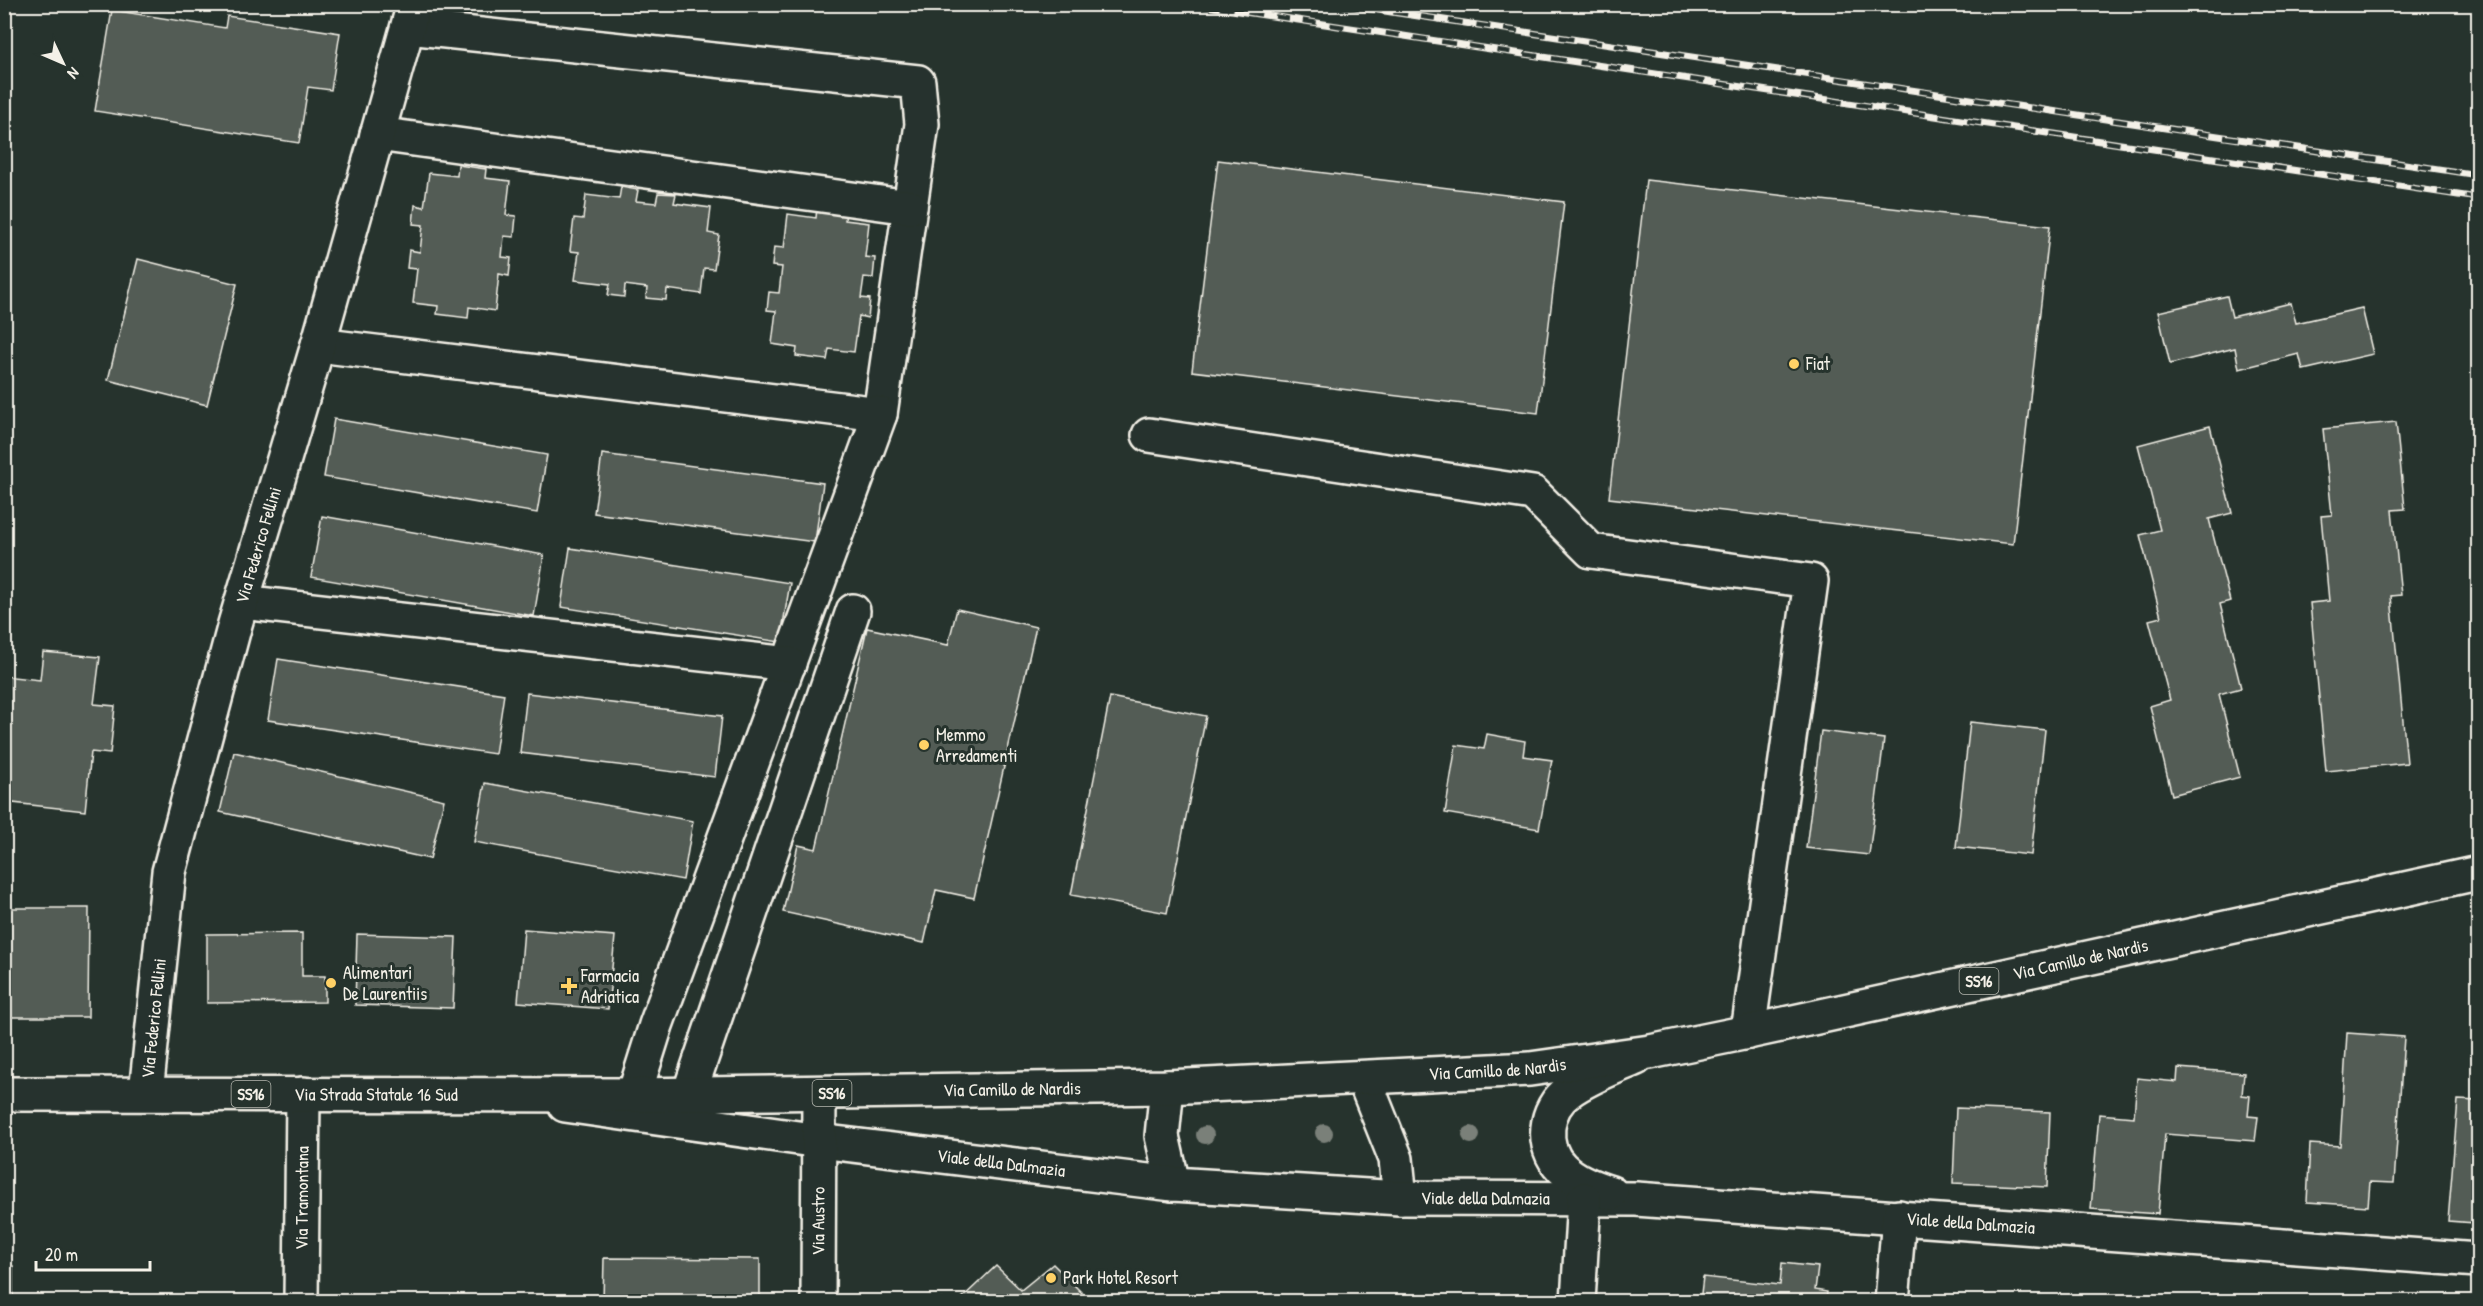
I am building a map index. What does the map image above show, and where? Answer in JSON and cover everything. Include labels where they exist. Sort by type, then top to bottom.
[{"type":"street","name":"Via Federico Fellini","points":[[146,1094],[169,872],[242,603],[411,16]]},
{"type":"street","points":[[411,16],[918,82],[922,124],[880,414],[656,1025],[634,1095]]},
{"type":"street","points":[[378,134],[910,207]]},
{"type":"street","points":[[318,345],[880,414]]},
{"type":"street","points":[[1149,435],[1533,493],[1591,551],[1810,581],[1748,1032]]},
{"type":"street","points":[[242,603],[789,664]]},
{"type":"street","points":[[689,1094],[853,611]]},
{"type":"street","name":"Via Camillo de Nardis","points":[[497,1096],[819,1094],[1167,1088],[1530,1069],[1650,1052],[1748,1032],[2478,873]]},
{"type":"street","points":[[1636,1199],[1610,1193],[1575,1179],[1560,1167],[1547,1134],[1550,1114],[1557,1102],[1569,1091],[1650,1052]]},
{"type":"street","points":[[1364,1079],[1396,1159],[1400,1197]]},
{"type":"street","points":[[1167,1088],[1162,1136],[1173,1184]]},
{"type":"street","name":"Via Strada Statale 16 Sud","points":[[4,1094],[497,1096]]},
{"type":"street","name":"Via Tramontana","points":[[301,1302],[303,1094]]},
{"type":"street","name":"Via Austro","points":[[818,1302],[819,1094]]},
{"type":"street","name":"Viale della Dalmazia","points":[[497,1096],[819,1141],[1173,1184],[1400,1197],[1636,1199],[2478,1260]]},
{"type":"street","points":[[1578,1302],[1584,1199]]},
{"type":"street","points":[[1892,1302],[1899,1217]]},
{"type":"building","points":[[112,10],[225,28],[227,16],[340,33],[331,90],[308,87],[299,143],[95,111]]},
{"type":"building","points":[[1218,160],[1564,202],[1538,413],[1192,371]]},
{"type":"building","points":[[458,165],[486,169],[485,178],[510,181],[506,215],[516,216],[514,237],[504,236],[502,257],[511,258],[509,276],[499,274],[495,311],[469,307],[468,318],[437,314],[438,306],[413,303],[417,269],[407,268],[409,250],[420,252],[423,225],[413,224],[415,205],[424,207],[429,173],[457,176]]},
{"type":"building","points":[[1646,180],[2050,226],[2013,544],[1609,498]]},
{"type":"building","points":[[621,187],[638,190],[636,201],[656,203],[658,193],[676,194],[674,203],[711,208],[708,233],[719,235],[714,269],[704,268],[701,294],[667,289],[666,300],[646,298],[647,288],[625,285],[624,297],[608,295],[610,284],[575,280],[579,252],[570,251],[574,218],[583,219],[586,195],[619,199]]},
{"type":"building","points":[[817,207],[846,211],[845,220],[869,223],[865,257],[875,258],[873,278],[864,277],[861,298],[870,299],[868,318],[859,316],[854,352],[829,349],[827,360],[796,356],[797,348],[772,344],[776,311],[767,310],[769,292],[779,293],[782,267],[772,266],[774,247],[784,248],[788,214],[816,218]]},
{"type":"building","points":[[138,259],[237,284],[207,405],[108,380]]},
{"type":"building","points":[[2227,296],[2232,317],[2291,303],[2296,323],[2362,308],[2373,354],[2303,370],[2299,354],[2239,369],[2235,348],[2170,364],[2158,312]]},
{"type":"building","points":[[334,419],[547,455],[537,513],[324,477]]},
{"type":"building","points":[[2396,422],[2405,509],[2392,510],[2401,595],[2391,596],[2407,763],[2326,771],[2310,603],[2329,601],[2321,516],[2332,515],[2323,429]]},
{"type":"building","points":[[2210,426],[2232,513],[2209,519],[2230,601],[2220,604],[2241,688],[2219,694],[2240,777],[2172,795],[2150,706],[2170,700],[2149,620],[2161,617],[2140,535],[2160,530],[2138,445]]},
{"type":"building","points":[[602,454],[823,483],[815,542],[594,513]]},
{"type":"building","points":[[322,516],[544,555],[534,616],[311,577]]},
{"type":"building","points":[[570,548],[790,583],[780,642],[561,607]]},
{"type":"building","name":"Memmo Arredamenti","points":[[957,609],[1036,627],[974,898],[936,890],[924,943],[783,912],[798,845],[816,849],[867,628],[948,645]]},
{"type":"building","points":[[43,652],[100,657],[94,704],[115,706],[110,754],[91,752],[85,811],[4,802],[4,676],[40,680]]},
{"type":"building","points":[[278,659],[504,694],[495,754],[268,720]]},
{"type":"building","points":[[527,693],[722,716],[715,777],[520,753]]},
{"type":"building","points":[[1110,697],[1206,716],[1167,913],[1071,895]]},
{"type":"building","points":[[1970,722],[2045,730],[2031,855],[1956,847]]},
{"type":"building","points":[[1821,731],[1884,739],[1869,855],[1806,848]]},
{"type":"building","points":[[1487,734],[1525,741],[1523,756],[1552,760],[1539,829],[1445,813],[1456,745],[1484,749]]},
{"type":"building","points":[[234,752],[444,800],[430,859],[220,812]]},
{"type":"building","points":[[485,783],[693,821],[683,880],[474,842]]},
{"type":"building","points":[[4,908],[89,908],[88,1017],[4,1017]]},
{"type":"building","points":[[524,929],[615,936],[608,1009],[518,1002]]},
{"type":"building","points":[[302,933],[302,976],[325,976],[325,1002],[207,1003],[207,934]]},
{"type":"building","points":[[357,934],[456,937],[453,1008],[355,1005]]},
{"type":"building","points":[[2347,1033],[2404,1037],[2394,1183],[2370,1182],[2368,1206],[2307,1202],[2310,1144],[2340,1146]]},
{"type":"building","points":[[2178,1068],[2244,1073],[2242,1095],[2250,1096],[2248,1116],[2258,1117],[2255,1141],[2165,1134],[2158,1214],[2091,1209],[2099,1114],[2134,1117],[2137,1078],[2177,1082]]},
{"type":"building","points":[[2458,1100],[2478,1101],[2478,1234],[2473,1233],[2474,1223],[2448,1221]]},
{"type":"building","points":[[1956,1108],[2050,1112],[2047,1187],[1953,1183]]},
{"type":"building","points":[[604,1258],[760,1259],[760,1302],[603,1302]]},
{"type":"building","points":[[1782,1263],[1818,1267],[1815,1290],[1827,1292],[1826,1302],[1700,1302],[1703,1277],[1780,1285]]},
{"type":"building","name":"Park Hotel Resort","points":[[1053,1264],[1091,1302],[904,1302],[904,1299],[960,1300],[996,1266],[1021,1290]]},
{"type":"building","points":[[4,1266],[13,1266],[13,1302],[4,1302]]},
{"type":"railway","points":[[1192,4],[2478,198]]},
{"type":"railway","points":[[1338,4],[2478,175]]},
{"type":"place","name":"Fiat","points":[[1794,364]]},
{"type":"place","name":"Memmo Arredamenti","points":[[924,745]]},
{"type":"place","name":"Alimentari De Laurentiis","points":[[331,983]]},
{"type":"place","name":"Farmacia Adriatica","points":[[569,986]]},
{"type":"place","name":"Park Hotel Resort","points":[[1051,1278]]}]
